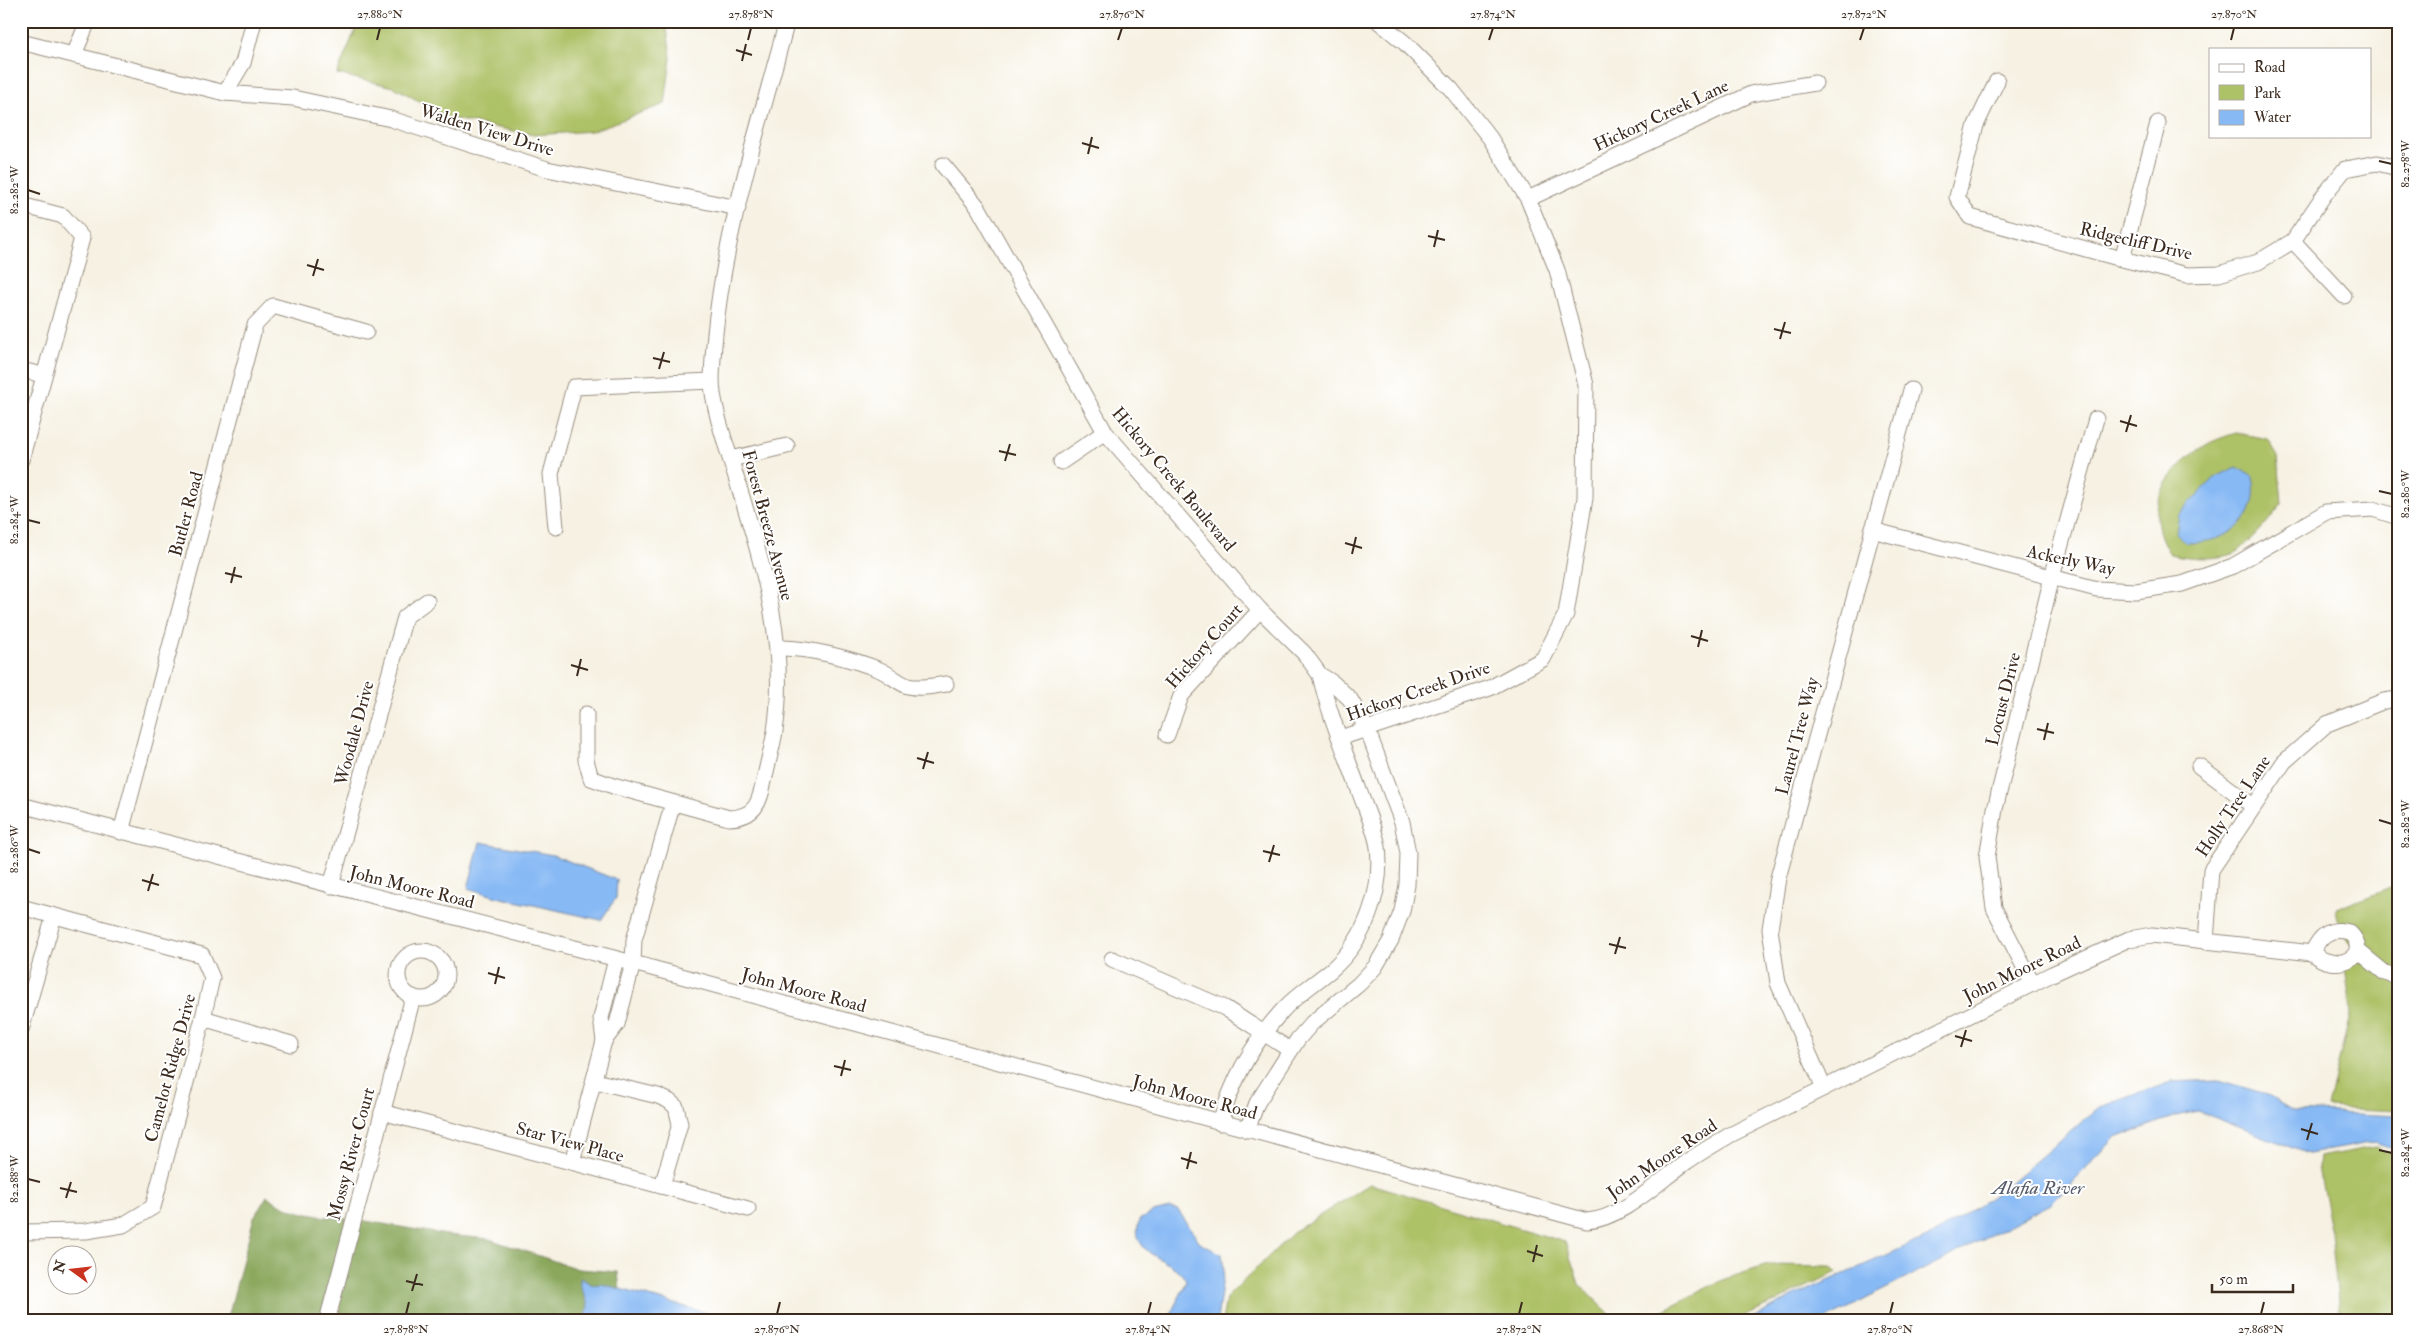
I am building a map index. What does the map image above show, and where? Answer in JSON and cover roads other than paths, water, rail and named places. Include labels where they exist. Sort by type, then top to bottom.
[{"type":"street","points":[[74,55],[88,21]]},
{"type":"street","points":[[225,93],[243,63],[254,21]]},
{"type":"street","name":"Forest Breeze Avenue","points":[[586,714],[586,760],[591,778],[673,804],[730,818],[743,817],[752,812],[759,800],[775,732],[778,699],[778,648],[768,583],[731,459],[712,381],[723,270],[787,21]]},
{"type":"street","name":"Hickory Creek Drive","points":[[1340,738],[1490,688],[1543,659],[1566,614],[1585,498],[1586,386],[1557,270],[1528,199],[1490,138],[1451,89],[1405,43],[1378,21]]},
{"type":"street","name":"Walden View Drive","points":[[21,42],[225,93],[293,98],[391,119],[547,169],[738,208]]},
{"type":"street","name":"Ridgecliff Drive","points":[[1997,81],[1976,125],[1957,197],[1970,217],[2187,275],[2219,274],[2258,262],[2293,241],[2324,195],[2345,169],[2377,163],[2398,168]]},
{"type":"street","name":"Hickory Creek Lane","points":[[1528,199],[1751,94],[1815,83]]},
{"type":"street","points":[[2122,259],[2158,123]]},
{"type":"street","name":"Hickory Creek Boulevard","points":[[943,165],[978,207],[1106,432],[1260,610],[1304,653],[1320,675],[1378,845],[1378,875],[1374,897],[1359,936],[1345,956],[1292,1001],[1264,1033],[1236,1079],[1220,1123]]},
{"type":"street","points":[[21,205],[63,216],[82,238],[21,460]]},
{"type":"street","points":[[2293,241],[2344,296]]},
{"type":"street","name":"Butler Road","points":[[121,832],[255,325],[273,306],[366,332]]},
{"type":"street","points":[[21,370],[43,376]]},
{"type":"street","points":[[556,527],[551,474],[574,387],[712,381]]},
{"type":"street","name":"Laurel Tree Way","points":[[1824,1088],[1778,983],[1770,929],[1778,878],[1911,390]]},
{"type":"street","name":"Locust Drive","points":[[2033,984],[1994,908],[1987,857],[1995,809],[2052,577],[2096,419]]},
{"type":"street","points":[[1061,462],[1106,432]]},
{"type":"street","points":[[731,459],[787,446]]},
{"type":"street","name":"Ackerly Way","points":[[1872,530],[2097,589],[2136,591],[2182,584],[2233,566],[2326,512],[2373,509],[2398,517]]},
{"type":"street","name":"Woodale Drive","points":[[331,886],[405,617],[427,601]]},
{"type":"street","name":"Hickory Court","points":[[1167,735],[1182,696],[1260,610]]},
{"type":"street","points":[[778,648],[798,647],[881,670],[907,686],[920,688],[946,684]]},
{"type":"street","name":"Hickory Creek Boulevard","points":[[1247,1130],[1258,1103],[1290,1050],[1312,1023],[1359,984],[1374,966],[1391,940],[1406,898],[1408,869],[1406,838],[1367,729],[1350,699],[1338,686],[1320,675]]},
{"type":"street","name":"Holly Tree Lane","points":[[2206,942],[2211,870],[2284,762],[2327,724],[2384,701],[2398,699]]},
{"type":"street","points":[[2198,766],[2253,806]]},
{"type":"street","points":[[604,1041],[617,1024],[622,1008],[633,963],[634,940],[673,804]]},
{"type":"street","name":"John Moore Road","points":[[21,805],[633,963],[1574,1220],[1596,1221],[1620,1210],[1694,1157],[1723,1139],[2033,984],[2137,936],[2152,935],[2312,953],[2328,963],[2339,964],[2353,957],[2357,950]]},
{"type":"street","name":"Camelot Ridge Drive","points":[[21,907],[202,955],[212,978],[153,1207],[123,1225],[86,1231],[21,1232]]},
{"type":"street","points":[[21,1030],[54,916]]},
{"type":"street","points":[[2312,953],[2323,935],[2334,930],[2349,932],[2357,942],[2357,950],[2385,973],[2398,976]]},
{"type":"street","points":[[572,1162],[595,1081],[604,1041],[601,1018],[616,959]]},
{"type":"street","points":[[1112,959],[1225,1008],[1290,1050]]},
{"type":"street","name":"Mossy River Court","points":[[327,1321],[413,997]]},
{"type":"street","points":[[605,1003],[622,1008]]},
{"type":"street","points":[[203,1018],[291,1044]]},
{"type":"street","points":[[595,1081],[658,1096],[676,1107],[680,1124],[662,1186]]},
{"type":"street","name":"Star View Place","points":[[382,1112],[748,1209]]},
{"type":"water","points":[[2237,467],[2253,477],[2254,492],[2252,506],[2247,517],[2228,534],[2202,542],[2187,543],[2176,533],[2179,515],[2217,476]]},
{"type":"water","points":[[480,842],[553,855],[617,880],[616,898],[601,920],[497,897],[468,888]]},
{"type":"water","name":"Alafia River","points":[[2218,1080],[2263,1093],[2293,1111],[2398,1116],[2398,1150],[2375,1142],[2308,1154],[2198,1111],[2176,1116],[2115,1138],[2051,1204],[1823,1321],[1747,1321],[1790,1298],[1936,1233],[2004,1188],[2098,1108],[2171,1082]]},
{"type":"water","points":[[1170,1208],[1178,1210],[1201,1244],[1222,1254],[1224,1270],[1217,1321],[1170,1321],[1172,1310],[1186,1281],[1176,1269],[1143,1247],[1137,1233],[1139,1220],[1153,1212]]},
{"type":"water","points":[[580,1278],[593,1285],[602,1284],[708,1313],[711,1315],[710,1321],[585,1321],[588,1305],[580,1284]]}]
